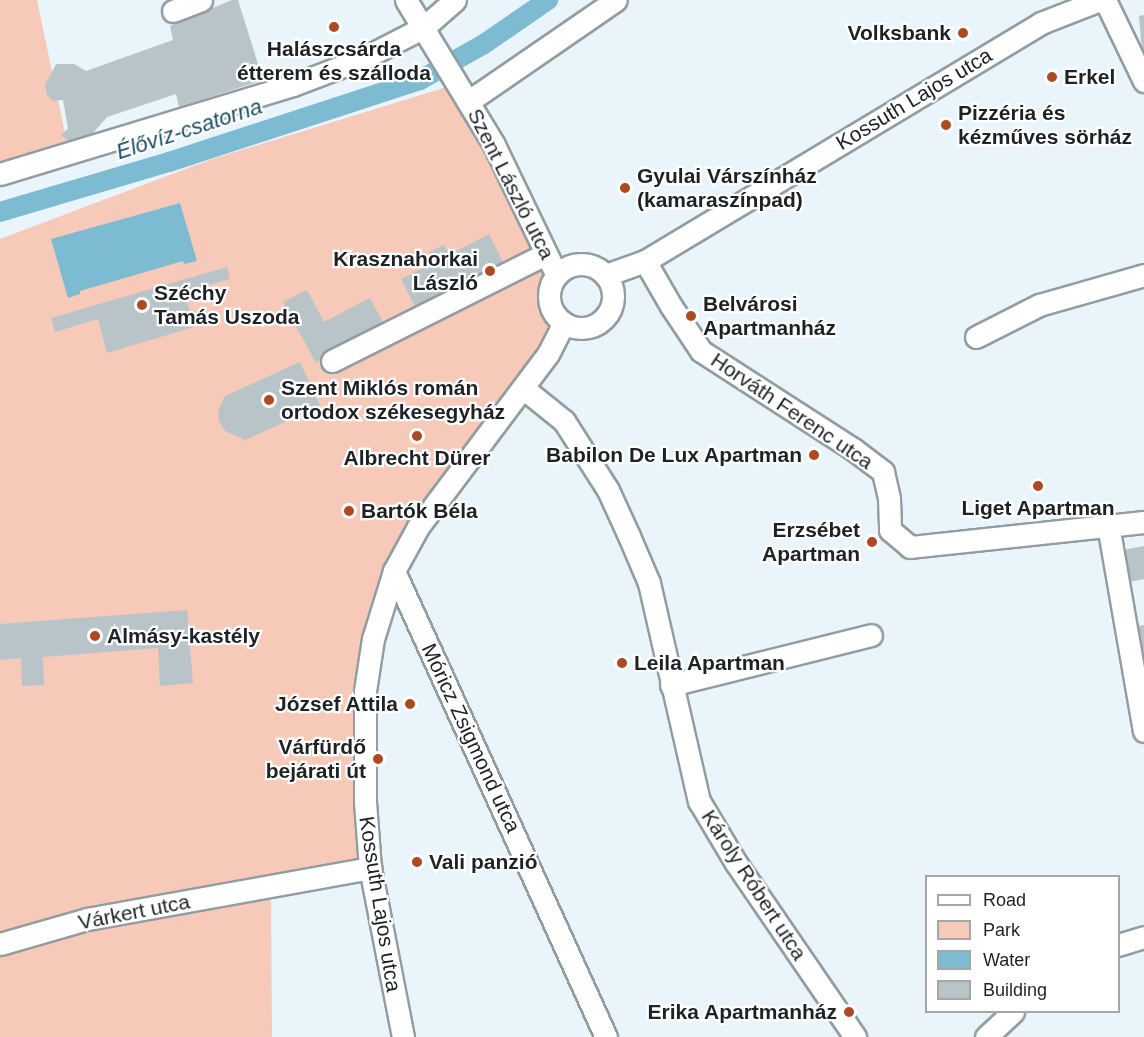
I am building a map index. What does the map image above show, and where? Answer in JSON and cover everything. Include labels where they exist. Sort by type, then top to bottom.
[{"type":"street","points":[[173,11],[201,0]]},
{"type":"street","points":[[406,0],[428,32]]},
{"type":"street","points":[[0,174],[80,146],[293,85],[364,58],[428,32],[455,0]]},
{"type":"street","points":[[466,98],[616,0]]},
{"type":"street","name":"Kossuth Lajos utca","points":[[606,275],[645,261],[1041,23],[1100,0]]},
{"type":"street","points":[[1105,0],[1144,81]]},
{"type":"street","name":"Szent László utca","points":[[428,32],[495,145],[556,274]]},
{"type":"street","points":[[332,361],[546,254]]},
{"type":"street","name":"Horváth Ferenc utca","points":[[645,261],[701,351],[844,443],[883,472],[889,498],[890,530],[910,547],[1144,522]]},
{"type":"street","points":[[587,264],[606,275],[613,296],[611,308],[605,317],[585,328],[564,323],[550,306],[550,284],[556,274],[565,267],[587,264]]},
{"type":"street","points":[[976,337],[1039,304],[1144,275]]},
{"type":"street","name":"Kossuth Lajos utca","points":[[403,1037],[370,868],[363,755],[365,691],[374,639],[394,571],[418,527],[548,354],[564,323]]},
{"type":"street","name":"Károly Róbert utca","points":[[523,388],[564,421],[608,490],[649,583],[699,801],[736,863],[855,1037]]},
{"type":"street","points":[[1108,525],[1144,731]]},
{"type":"street","name":"Móricz Zsigmond utca","points":[[394,571],[606,1037]]},
{"type":"street","points":[[671,685],[871,635]]},
{"type":"street","name":"Várkert utca","points":[[0,944],[87,919],[271,888],[370,868]]},
{"type":"street","points":[[1120,945],[1144,937]]},
{"type":"street","points":[[987,1037],[1011,1013]]},
{"type":"green space","points":[[0,0],[37,0],[69,152],[0,174]]},
{"type":"green space","points":[[447,87],[494,145],[556,274],[550,284],[550,306],[564,323],[418,527],[373,639],[370,868],[271,888],[272,1037],[0,1037],[0,239],[212,159]]},
{"type":"water","points":[[180,203],[197,261],[184,264],[183,261],[80,291],[80,294],[68,298],[51,239]]},
{"type":"building","points":[[232,0],[238,0],[263,80],[179,107],[176,94],[107,117],[88,139],[71,143],[61,135],[68,129],[63,100],[53,101],[47,95],[45,85],[56,64],[74,64],[86,71],[173,40],[170,26]]},
{"type":"building","points":[[1144,15],[1144,53],[1142,53],[1139,16]]},
{"type":"building","points":[[489,234],[504,264],[416,309],[401,279],[434,262],[429,252],[444,245],[449,255]]},
{"type":"building","name":"Széchy Tamás Uszoda","points":[[227,267],[230,279],[184,292],[194,327],[107,353],[98,319],[55,332],[51,318]]},
{"type":"building","points":[[307,290],[324,322],[370,298],[385,326],[316,363],[283,302]]},
{"type":"building","name":"Szent Miklós román ortodox székesegyház","points":[[300,362],[320,406],[245,440],[225,431],[219,421],[218,412],[225,396]]},
{"type":"building","points":[[1144,546],[1144,579],[1129,582],[1123,550]]},
{"type":"building","name":"Almásy-kastély","points":[[187,610],[193,683],[160,686],[158,648],[43,657],[44,685],[22,686],[21,658],[0,660],[0,624]]},
{"type":"building","points":[[1144,625],[1144,651],[1142,652],[1137,626]]},
{"type":"waterway","name":"Élővíz-csatorna","points":[[0,212],[169,162],[420,80],[484,44],[548,0]]},
{"type":"place","name":"Halászcsárda étterem és szálloda","points":[[334,27]]},
{"type":"place","name":"Volksbank","points":[[963,33]]},
{"type":"place","name":"Erkel","points":[[1052,77]]},
{"type":"place","name":"Pizzéria és kézműves sörház","points":[[946,125]]},
{"type":"place","name":"Gyulai Várszínház (kamaraszínpad)","points":[[625,188]]},
{"type":"place","name":"Krasznahorkai László","points":[[490,271]]},
{"type":"place","name":"Széchy Tamás Uszoda","points":[[142,305]]},
{"type":"place","name":"Belvárosi Apartmanház","points":[[691,316]]},
{"type":"place","name":"Szent Miklós román ortodox székesegyház","points":[[269,400]]},
{"type":"place","name":"Albrecht Dürer","points":[[417,436]]},
{"type":"place","name":"Babilon De Lux Apartman","points":[[814,455]]},
{"type":"place","name":"Liget Apartman","points":[[1038,486]]},
{"type":"place","name":"Bartók Béla","points":[[349,511]]},
{"type":"place","name":"Erzsébet Apartman","points":[[872,542]]},
{"type":"place","name":"Almásy-kastély","points":[[95,636]]},
{"type":"place","name":"Leila Apartman","points":[[622,663]]},
{"type":"place","name":"József Attila","points":[[410,704]]},
{"type":"place","name":"Várfürdő bejárati út","points":[[378,759]]},
{"type":"place","name":"Vali panzió","points":[[417,862]]},
{"type":"place","name":"Erika Apartmanház","points":[[849,1012]]}]
